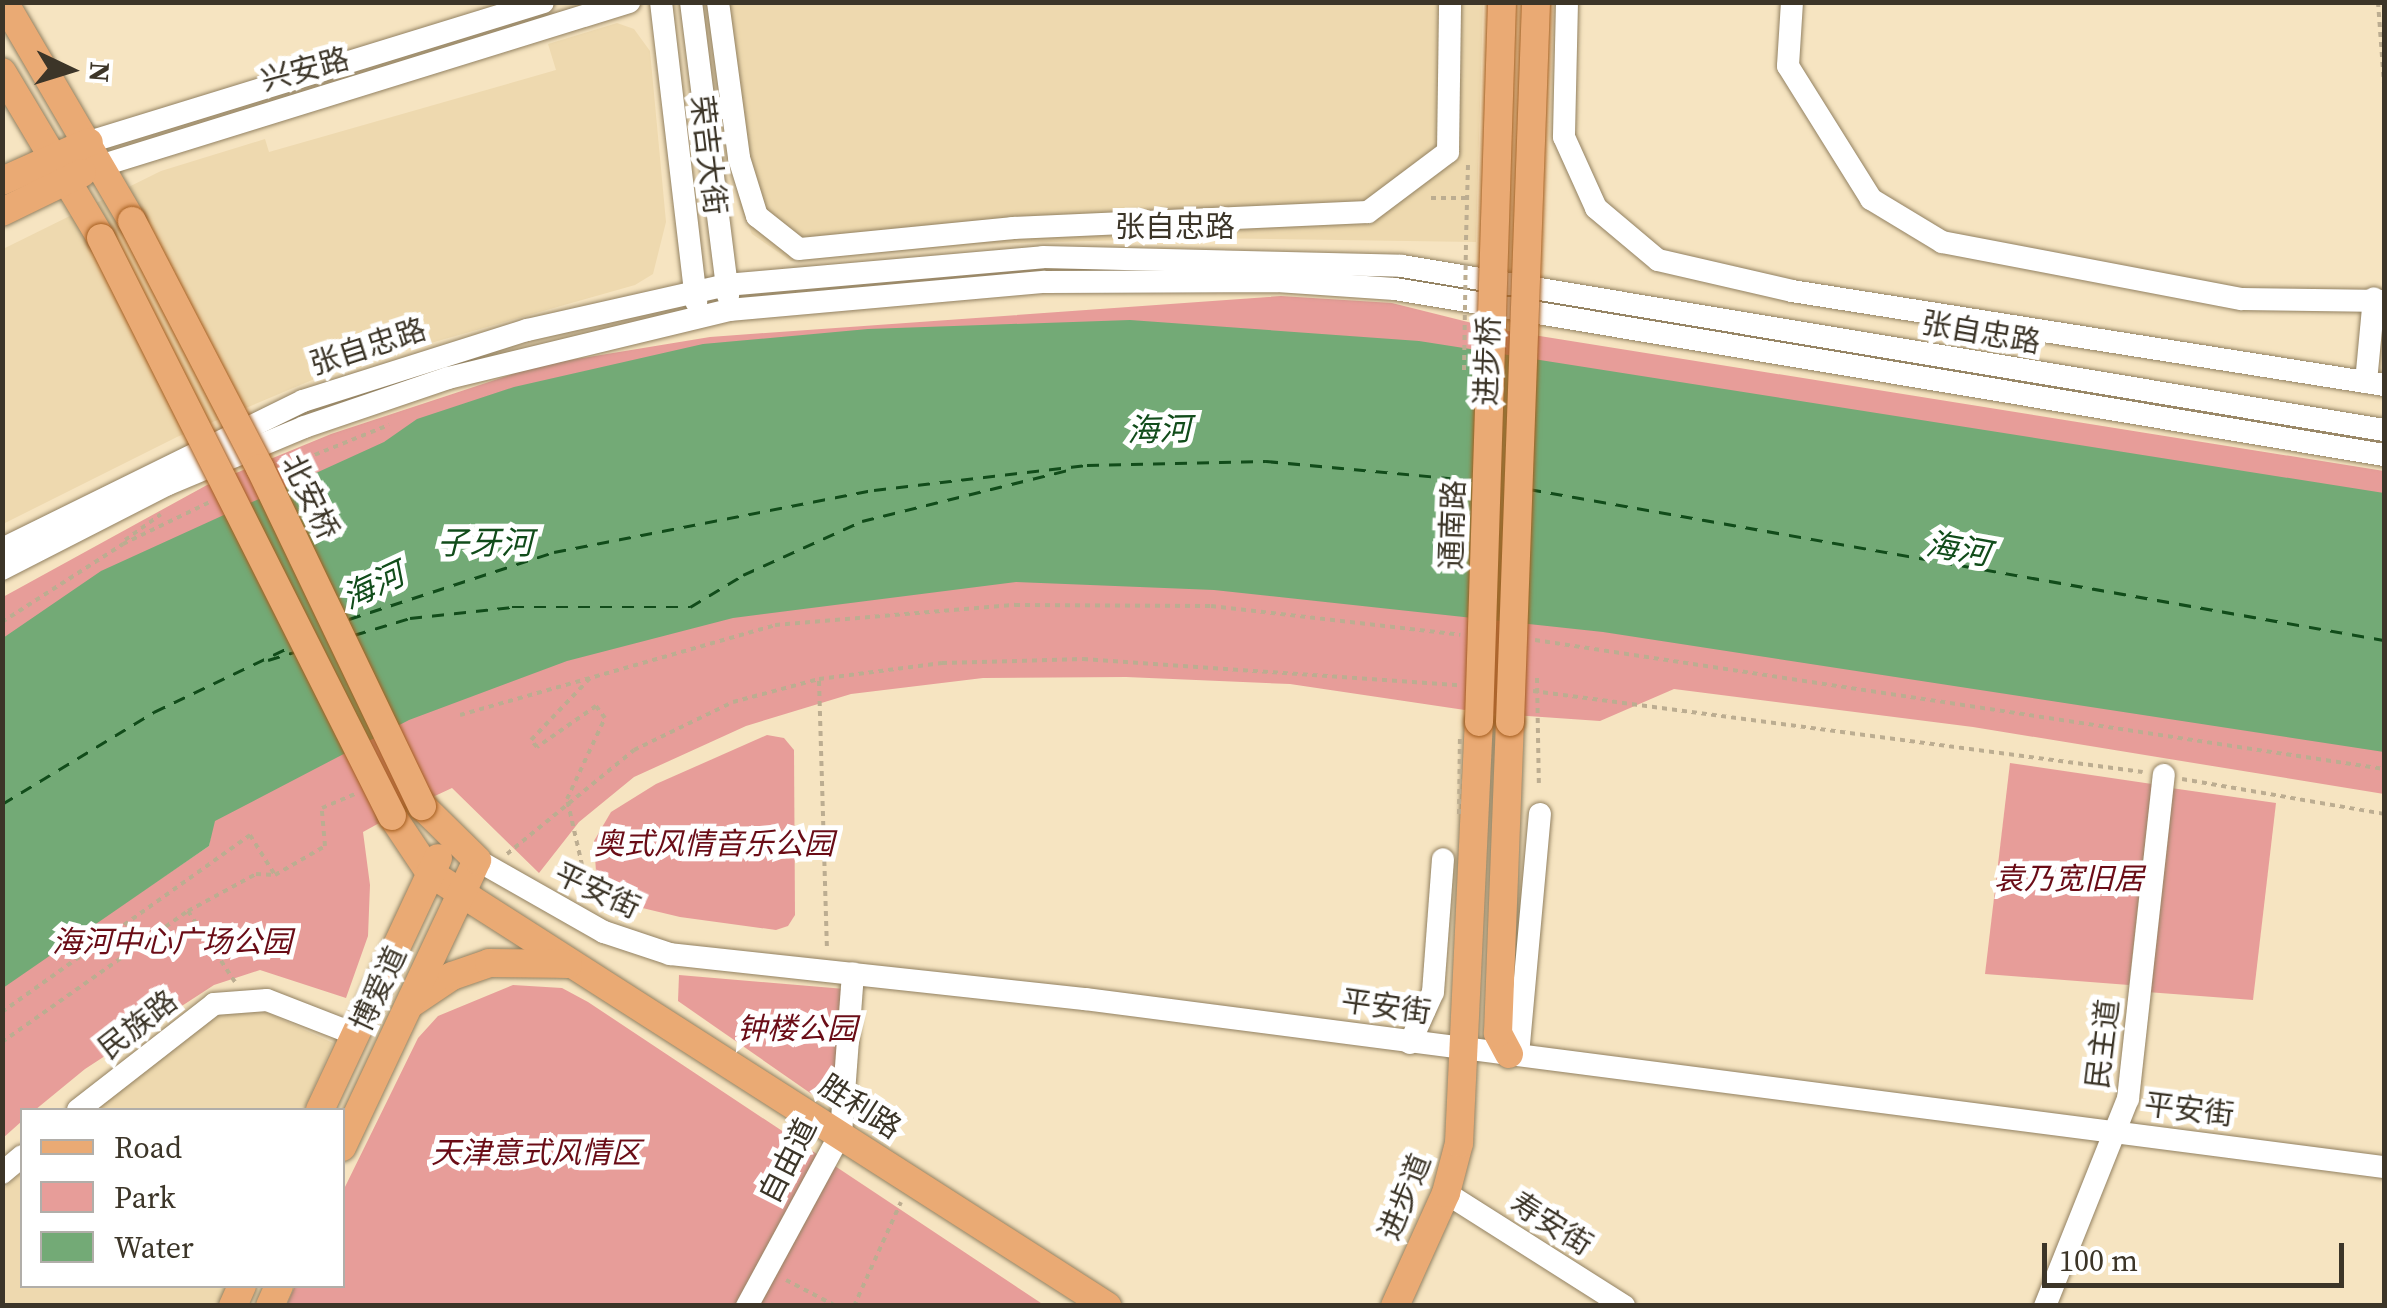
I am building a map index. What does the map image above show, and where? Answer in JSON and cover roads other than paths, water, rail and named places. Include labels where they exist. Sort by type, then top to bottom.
[{"type":"main road","name":"北安桥","points":[[4,2],[132,221],[260,468],[422,806],[449,838],[466,875]]},
{"type":"main road","name":"通南路","points":[[1468,1050],[1502,2]]},
{"type":"main road","name":"进步桥","points":[[1514,1055],[1498,1034],[1536,2]]},
{"type":"main road","points":[[2,72],[58,168]]},
{"type":"main road","name":"兴安路","points":[[2,181],[96,154]]},
{"type":"main road","name":"兴安路","points":[[2,212],[58,168]]},
{"type":"main road","name":"胜利路","points":[[58,168],[101,238],[409,846],[466,875],[574,965],[841,1133],[1090,1300]]},
{"type":"main road","points":[[409,846],[417,883],[414,910]]},
{"type":"main road","points":[[414,910],[466,875]]},
{"type":"main road","name":"博爱道","points":[[345,1140],[466,875]]},
{"type":"main road","name":"博爱道","points":[[321,1108],[414,910]]},
{"type":"main road","points":[[404,1012],[425,991],[467,969],[508,961],[574,965]]},
{"type":"main road","name":"进步道","points":[[1395,1306],[1446,1193],[1460,1143],[1468,1050]]},
{"type":"street","name":"兴安路","points":[[96,154],[544,2]]},
{"type":"street","name":"兴安路","points":[[96,154],[629,2]]},
{"type":"street","name":"荣吉大街","points":[[662,2],[698,315]]},
{"type":"street","name":"荣吉大街","points":[[691,2],[729,310]]},
{"type":"street","name":"张自忠路","points":[[718,2],[739,158],[757,216],[798,248],[1014,228],[1368,212],[1448,152],[1450,2]]},
{"type":"street","points":[[1567,2],[1564,137],[1596,208],[1658,260],[1792,291],[2375,383],[2379,300],[2242,300],[1942,242],[1871,199],[1788,66],[1792,2]]},
{"type":"street","name":"张自忠路","points":[[2,549],[303,401],[452,351],[694,290],[1043,257],[1402,266],[2384,430]]},
{"type":"street","name":"张自忠路","points":[[2,570],[168,484],[304,427],[448,378],[729,310],[1045,282],[1277,281],[1395,289],[2384,455]]},
{"type":"street","name":"民主道","points":[[2045,1306],[2119,1134],[2164,776]]},
{"type":"street","points":[[1514,1055],[1540,814]]},
{"type":"street","points":[[1410,1043],[1433,992],[1443,859]]},
{"type":"street","name":"平安街","points":[[466,875],[534,898],[623,941],[670,954],[1514,1055],[2384,1168]]},
{"type":"street","name":"自由道","points":[[746,1306],[841,1133],[853,974]]},
{"type":"street","name":"民族路","points":[[81,1108],[214,1004],[268,1000],[354,1034]]},
{"type":"street","name":"寿安街","points":[[1446,1193],[1624,1306]]},
{"type":"water","name":"子牙河","points":[[1130,320],[1419,341],[2384,493],[2384,752],[1603,632],[1214,590],[1016,582],[733,618],[567,661],[409,720],[215,821],[209,846],[3,988],[3,638],[101,571],[384,442],[417,419],[514,387],[703,344],[868,329]]},
{"type":"water label","name":"海河","points":[[1159,430]]},
{"type":"water label","name":"海河","points":[[1958,549]]},
{"type":"water label","name":"海河","points":[[373,586]]},
{"type":"park label","name":"奥式风情音乐公园","points":[[714,844]]},
{"type":"park label","name":"袁乃宽旧居","points":[[2069,879]]},
{"type":"park label","name":"海河中心广场公园","points":[[172,942]]},
{"type":"park label","name":"钟楼公园","points":[[797,1029]]},
{"type":"park label","name":"天津意式风情区","points":[[536,1153]]}]
